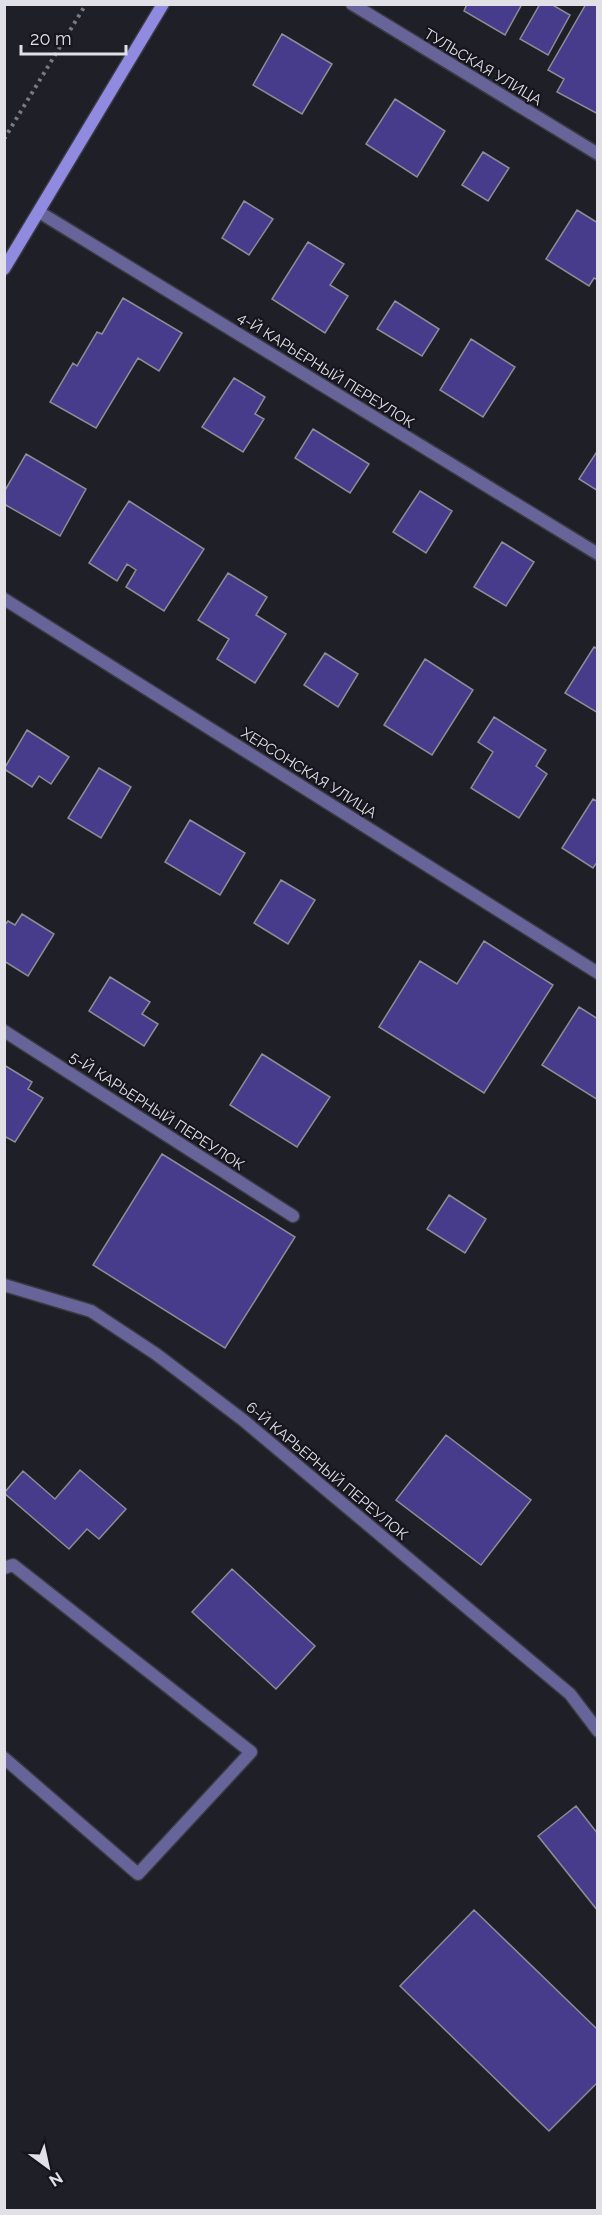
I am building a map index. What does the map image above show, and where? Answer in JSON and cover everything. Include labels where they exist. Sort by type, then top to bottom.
[{"type":"main road","points":[[4,269],[163,4]]},
{"type":"street","name":"ТУЛЬСКАЯ УЛИЦА","points":[[352,4],[597,154]]},
{"type":"street","name":"4-Й КАРЬЕРНЫЙ ПЕРЕУЛОК","points":[[39,212],[597,554]]},
{"type":"street","name":"ХЕРСОНСКАЯ УЛИЦА","points":[[4,599],[597,973]]},
{"type":"street","name":"5-Й КАРЬЕРНЫЙ ПЕРЕУЛОК","points":[[4,1032],[293,1216]]},
{"type":"street","name":"6-Й КАРЬЕРНЫЙ ПЕРЕУЛОК","points":[[4,1285],[91,1311],[156,1354],[243,1420],[570,1694],[597,1731]]},
{"type":"street","points":[[4,1568],[14,1565],[251,1752],[138,1874],[4,1758]]},
{"type":"path","points":[[4,139],[86,4]]},
{"type":"building","points":[[467,4],[522,4],[505,35],[464,11]]},
{"type":"building","points":[[540,4],[551,4],[570,15],[548,55],[520,39]]},
{"type":"building","points":[[586,4],[598,4],[598,114],[557,92],[564,79],[548,70]]},
{"type":"building","points":[[282,34],[332,64],[302,114],[253,85]]},
{"type":"building","points":[[395,99],[445,131],[417,177],[366,144]]},
{"type":"building","points":[[483,152],[509,168],[488,201],[462,185]]},
{"type":"building","points":[[244,201],[273,219],[249,255],[222,238]]},
{"type":"building","points":[[577,210],[598,223],[598,280],[594,278],[589,286],[546,259]]},
{"type":"building","points":[[308,242],[344,264],[330,285],[348,296],[325,333],[272,299]]},
{"type":"building","points":[[123,298],[182,333],[159,371],[138,358],[96,428],[50,402],[73,363],[77,366],[97,332],[102,334]]},
{"type":"building","points":[[395,301],[439,329],[422,356],[377,329]]},
{"type":"building","points":[[471,339],[515,367],[483,417],[440,390]]},
{"type":"building","points":[[234,378],[265,397],[255,414],[264,419],[243,452],[202,427]]},
{"type":"building","points":[[313,429],[369,464],[350,493],[295,458]]},
{"type":"building","points":[[598,450],[598,491],[579,479]]},
{"type":"building","points":[[26,454],[86,489],[60,536],[4,504],[4,492]]},
{"type":"building","points":[[420,491],[452,511],[426,553],[393,532]]},
{"type":"building","points":[[129,501],[204,549],[164,611],[126,587],[136,570],[127,564],[117,581],[89,563]]},
{"type":"building","points":[[502,542],[534,562],[506,606],[474,587]]},
{"type":"building","points":[[228,573],[267,597],[256,615],[286,634],[255,683],[217,659],[229,639],[198,620]]},
{"type":"building","points":[[594,647],[598,649],[598,713],[565,693]]},
{"type":"building","points":[[325,653],[358,674],[338,707],[304,685]]},
{"type":"building","points":[[425,659],[473,690],[432,755],[384,725]]},
{"type":"building","points":[[494,717],[546,750],[536,766],[547,774],[519,818],[471,788],[493,752],[478,742]]},
{"type":"building","points":[[27,730],[69,757],[51,784],[39,776],[32,787],[4,769]]},
{"type":"building","points":[[99,768],[131,787],[101,838],[68,818]]},
{"type":"building","points":[[593,799],[598,802],[598,861],[593,868],[562,848]]},
{"type":"building","points":[[190,820],[245,853],[220,895],[165,862]]},
{"type":"building","points":[[281,880],[315,900],[288,944],[254,923]]},
{"type":"building","points":[[22,914],[54,934],[28,976],[4,961],[4,926],[8,921],[15,925]]},
{"type":"building","points":[[484,941],[553,985],[484,1093],[379,1027],[420,961],[457,984]]},
{"type":"building","points":[[110,977],[150,1002],[142,1014],[158,1024],[144,1046],[89,1011]]},
{"type":"building","points":[[579,1007],[598,1019],[598,1100],[542,1065]]},
{"type":"building","points":[[262,1054],[330,1097],[297,1147],[230,1105]]},
{"type":"building","points":[[4,1065],[32,1082],[28,1089],[43,1098],[15,1142],[4,1136]]},
{"type":"building","points":[[162,1154],[295,1237],[225,1348],[93,1265]]},
{"type":"building","points":[[449,1195],[486,1219],[465,1253],[427,1229]]},
{"type":"building","points":[[446,1435],[531,1500],[481,1565],[396,1500]]},
{"type":"building","points":[[80,1470],[126,1509],[99,1539],[87,1529],[69,1549],[4,1493],[23,1471],[55,1499]]},
{"type":"building","points":[[232,1569],[315,1646],[276,1689],[192,1612]]},
{"type":"building","points":[[576,1806],[598,1834],[598,1911],[538,1836]]},
{"type":"building","points":[[474,1910],[598,2030],[598,2082],[549,2131],[400,1986]]}]
